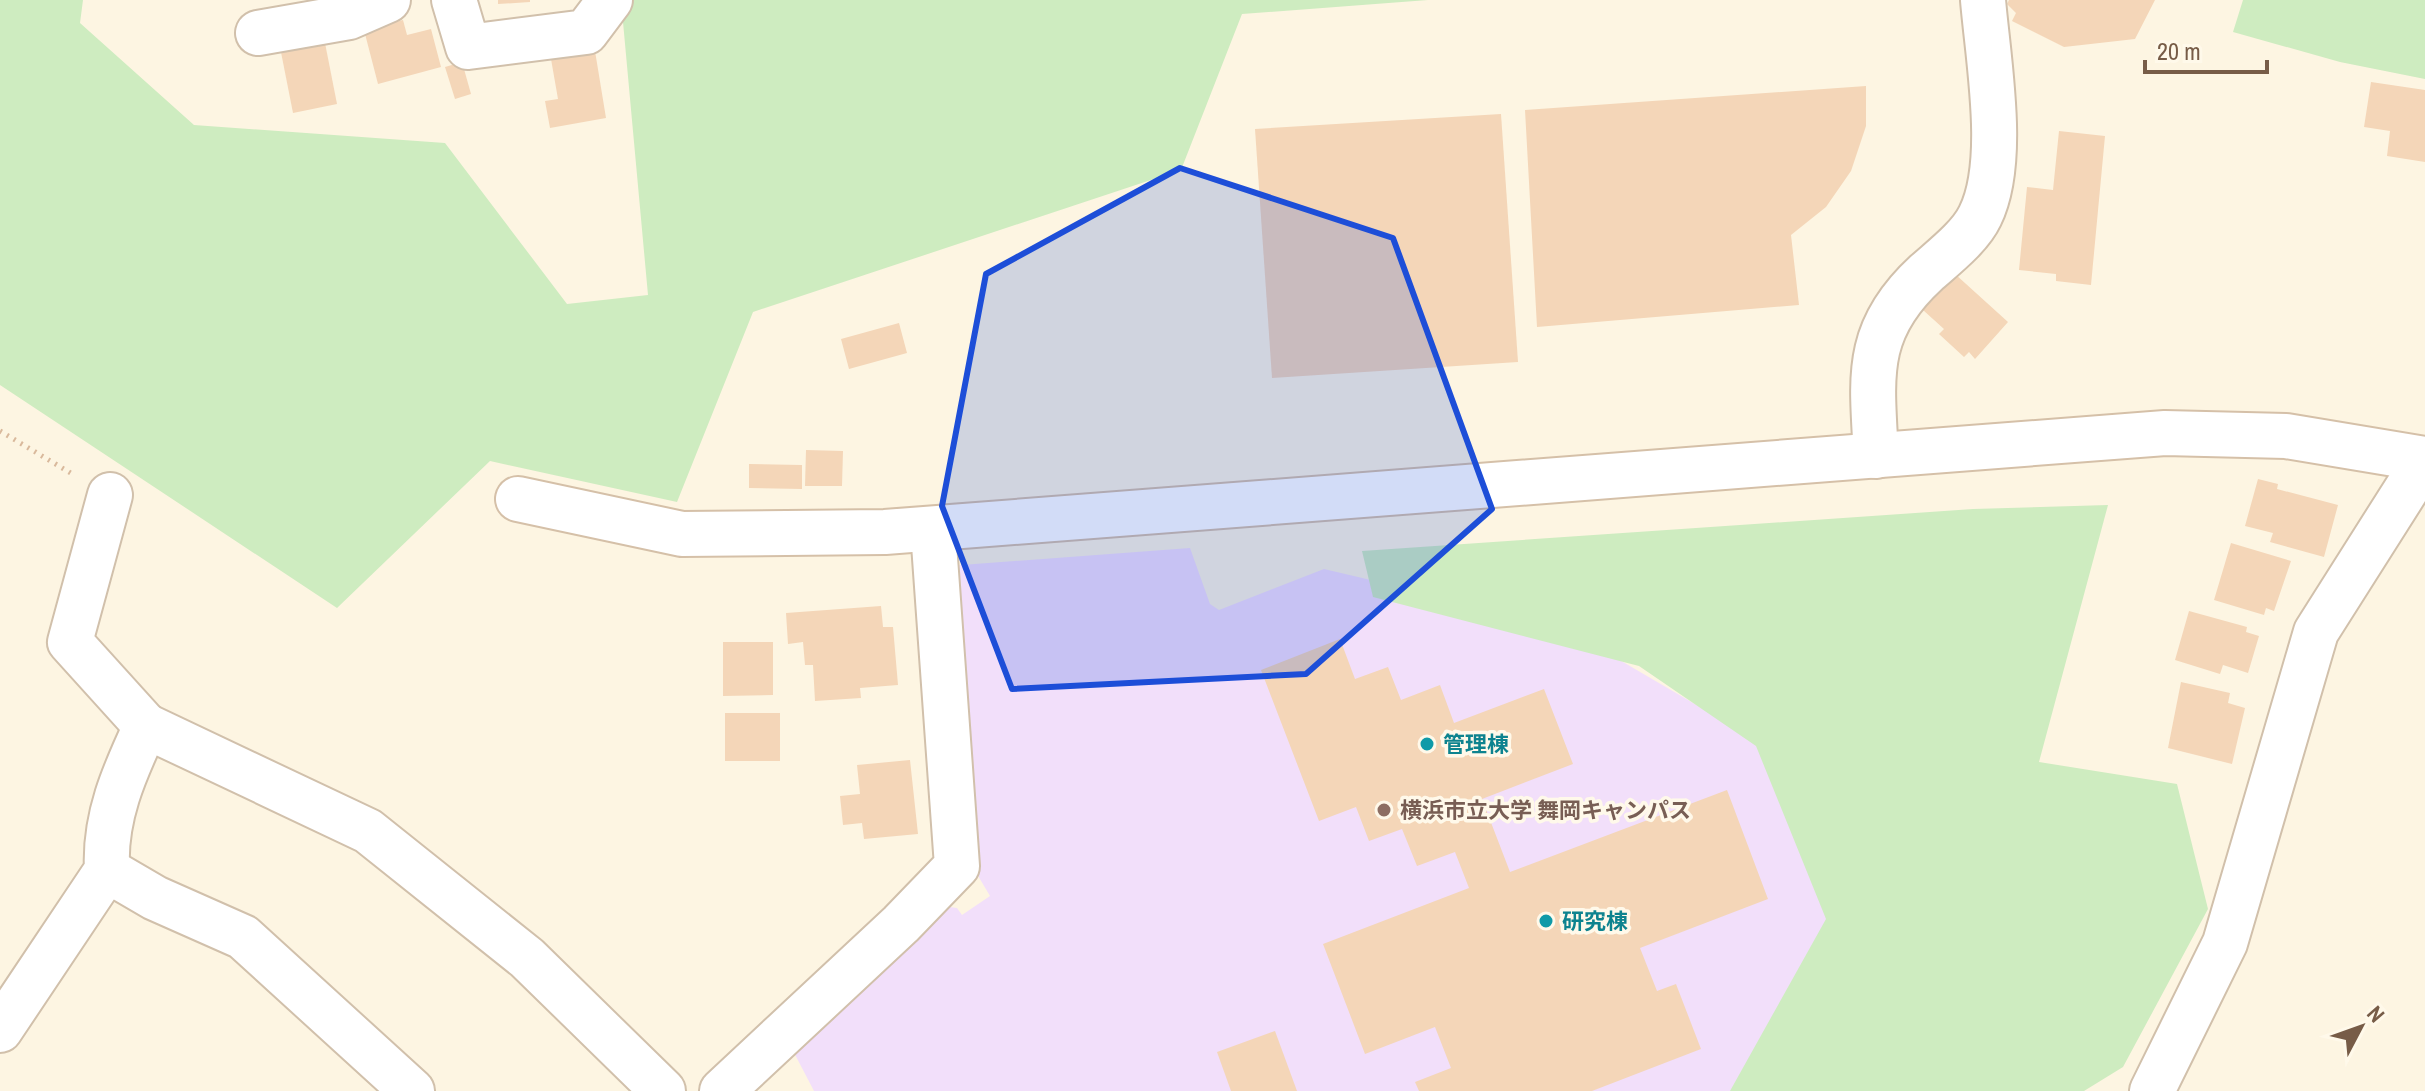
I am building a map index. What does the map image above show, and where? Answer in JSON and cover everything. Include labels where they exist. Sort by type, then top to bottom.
[{"type":"street","points":[[258,33],[349,17],[388,0]]},
{"type":"street","points":[[454,0],[468,47],[586,32],[610,0]]},
{"type":"street","points":[[1876,456],[1872,372],[1884,323],[1909,289],[1980,218],[1995,172],[1983,0]]},
{"type":"street","points":[[518,499],[682,534],[933,530],[2165,433],[2286,436],[2425,460],[2316,632],[2225,943],[2152,1091]]},
{"type":"street","points":[[110,495],[70,642],[146,726],[368,831],[527,958],[663,1091]]},
{"type":"street","points":[[722,1091],[901,924],[957,866],[933,530]]},
{"type":"street","points":[[0,1030],[107,870],[105,841],[120,780],[146,726]]},
{"type":"street","points":[[107,870],[155,898],[243,937],[412,1091]]},
{"type":"path","points":[[0,431],[110,495]]},
{"type":"highlighted area","points":[[1180,168],[1393,238],[1492,509],[1306,674],[1012,689],[942,506],[986,274]]},
{"type":"shaded area","name":"横浜市立大学 舞岡キャンパス","points":[[1190,548],[1210,604],[1219,610],[1324,569],[1558,624],[1777,752],[1837,912],[1768,1091],[814,1091],[790,1045],[935,905],[957,908],[962,915],[990,896],[974,869],[948,566]]},
{"type":"green space","points":[[0,0],[83,0],[80,23],[194,125],[445,143],[567,304],[648,295],[623,22],[634,0],[1428,0],[1242,14],[1181,170],[753,312],[677,502],[490,461],[337,608],[0,385]]},
{"type":"green space","points":[[2243,0],[2425,0],[2425,79],[2340,62],[2233,32]]},
{"type":"green space","points":[[2108,505],[2039,762],[2177,784],[2208,909],[2123,1067],[2084,1091],[1730,1091],[1826,919],[1756,746],[1639,666],[1373,597],[1362,551],[1973,509]]},
{"type":"building","points":[[498,0],[530,0],[530,2],[498,4]]},
{"type":"building","points":[[2009,0],[2155,0],[2135,39],[2064,47],[2012,21],[2016,13],[2007,4]]},
{"type":"building","points":[[403,20],[407,35],[431,29],[441,67],[378,84],[364,30]]},
{"type":"building","points":[[279,42],[325,43],[337,104],[293,113]]},
{"type":"building","points":[[595,51],[606,118],[550,128],[545,101],[558,99],[551,59]]},
{"type":"building","points":[[462,62],[471,94],[455,99],[445,67]]},
{"type":"building","points":[[2371,82],[2425,90],[2425,162],[2387,156],[2390,131],[2364,127]]},
{"type":"building","points":[[1866,86],[1866,126],[1851,171],[1826,207],[1791,235],[1799,305],[1537,327],[1525,110]]},
{"type":"building","points":[[1501,114],[1518,362],[1272,378],[1255,129]]},
{"type":"building","points":[[2059,131],[2105,136],[2091,285],[2056,281],[2056,274],[2019,270],[2027,187],[2053,190]]},
{"type":"building","points":[[1955,274],[2008,322],[1975,359],[1969,352],[1964,357],[1939,334],[1944,329],[1923,310]]},
{"type":"building","points":[[899,323],[907,353],[849,369],[841,339]]},
{"type":"building","points":[[806,450],[843,451],[842,486],[805,486]]},
{"type":"building","points":[[749,464],[802,465],[802,489],[749,488]]},
{"type":"building","points":[[2258,479],[2278,484],[2277,489],[2338,505],[2324,557],[2270,542],[2273,533],[2245,526]]},
{"type":"building","points":[[2231,543],[2291,561],[2274,611],[2266,608],[2264,615],[2214,600]]},
{"type":"building","points":[[881,606],[883,627],[893,627],[898,685],[860,688],[861,698],[815,701],[813,665],[805,665],[803,642],[788,644],[786,613]]},
{"type":"building","points":[[2189,611],[2247,627],[2246,632],[2259,636],[2248,673],[2223,665],[2220,674],[2175,660]]},
{"type":"building","name":"研究棟","points":[[1340,639],[1355,679],[1388,667],[1401,700],[1440,685],[1454,723],[1544,689],[1573,764],[1482,799],[1510,872],[1727,790],[1768,899],[1640,948],[1657,991],[1676,984],[1701,1049],[1592,1091],[1419,1091],[1415,1082],[1451,1068],[1435,1027],[1365,1054],[1323,944],[1469,888],[1455,852],[1417,866],[1402,829],[1369,841],[1356,807],[1319,821],[1261,670]]},
{"type":"building","points":[[723,642],[773,642],[773,695],[723,696]]},
{"type":"building","points":[[2181,682],[2230,693],[2228,703],[2245,708],[2232,764],[2168,748]]},
{"type":"building","points":[[725,713],[780,713],[780,761],[725,761]]},
{"type":"building","points":[[910,760],[918,834],[864,839],[862,823],[843,825],[840,796],[860,794],[857,765]]},
{"type":"building","points":[[1275,1031],[1297,1091],[1231,1091],[1217,1052]]},
{"type":"place","name":"管理棟","points":[[1427,744]]},
{"type":"place","name":"横浜市立大学 舞岡キャンパス","points":[[1384,810]]},
{"type":"place","name":"研究棟","points":[[1546,921]]}]
